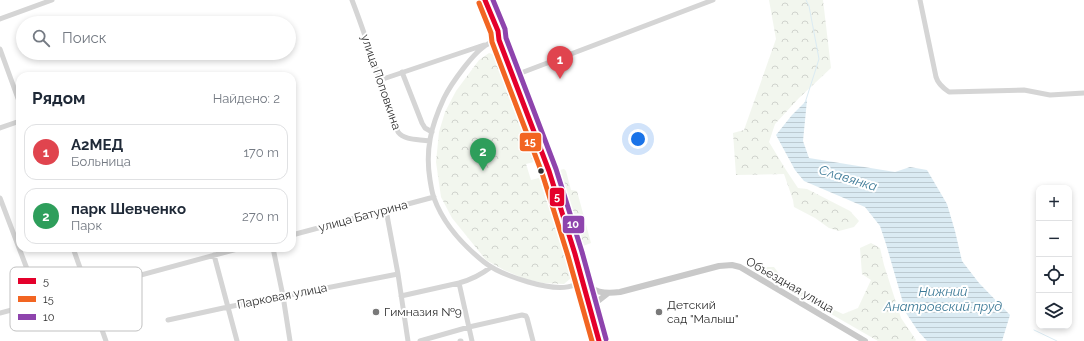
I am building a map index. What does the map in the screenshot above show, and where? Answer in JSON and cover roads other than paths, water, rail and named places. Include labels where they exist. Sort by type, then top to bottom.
[{"type":"main road","points":[[485,0],[498,31],[499,40],[549,171],[575,254],[599,341]]},
{"type":"main road","name":"Объездная улица","points":[[607,294],[620,292],[719,266],[732,265],[740,267],[865,341]]},
{"type":"main road","points":[[580,275],[586,284],[591,288],[607,294]]},
{"type":"main road","points":[[591,310],[598,301],[607,294]]},
{"type":"street","points":[[0,19],[52,0]]},
{"type":"street","name":"улица Поповкина","points":[[352,0],[398,132],[406,138],[429,141]]},
{"type":"street","points":[[513,76],[713,0]]},
{"type":"street","points":[[920,0],[936,77],[938,82],[950,92],[1024,90],[1050,95],[1084,93]]},
{"type":"street","points":[[380,80],[499,40]]},
{"type":"street","points":[[487,44],[475,54],[449,88],[438,111],[429,141],[428,161],[434,197],[440,211],[456,234],[471,250],[491,267],[528,282],[554,287],[570,286],[575,284],[580,275]]},
{"type":"street","points":[[0,49],[16,93]]},
{"type":"street","points":[[402,72],[422,123],[425,128],[432,132]]},
{"type":"street","points":[[0,128],[16,122]]},
{"type":"street","name":"улица Батурина","points":[[296,234],[434,197]]},
{"type":"street","points":[[0,198],[16,240]]},
{"type":"street","points":[[386,210],[398,274],[408,341]]},
{"type":"street","points":[[21,252],[26,267]]},
{"type":"street","points":[[74,252],[80,267]]},
{"type":"street","points":[[142,275],[226,252]]},
{"type":"street","points":[[274,252],[290,341]]},
{"type":"street","points":[[214,255],[237,341]]},
{"type":"street","points":[[401,296],[467,281],[491,267]]},
{"type":"street","name":"Парковая улица","points":[[168,320],[398,274]]},
{"type":"street","points":[[459,283],[472,341]]},
{"type":"street","points":[[0,313],[10,310]]},
{"type":"street","points":[[420,341],[469,327],[524,316],[527,318],[533,341]]},
{"type":"street","points":[[102,331],[106,341]]},
{"type":"water","name":"Нижний Анатровский пруд","points":[[807,100],[803,141],[809,158],[895,172],[910,167],[927,170],[947,204],[962,261],[979,283],[1010,315],[1002,341],[927,341],[918,331],[906,313],[880,226],[865,207],[804,181],[795,170],[776,135],[792,115]]},
{"type":"waterway","name":"Славянка","points":[[805,103],[819,59],[809,6],[806,0]]},
{"type":"waterway","name":"Славянка","points":[[1034,330],[1057,341]]},
{"type":"place","name":"А2МЕД","points":[[560,79]]},
{"type":"place","name":"парк Шевченко","points":[[483,171]]},
{"type":"place","name":"Гимназия №9","points":[[376,312]]},
{"type":"place","name":"Детский сад \"Малыш\"","points":[[659,312]]}]
